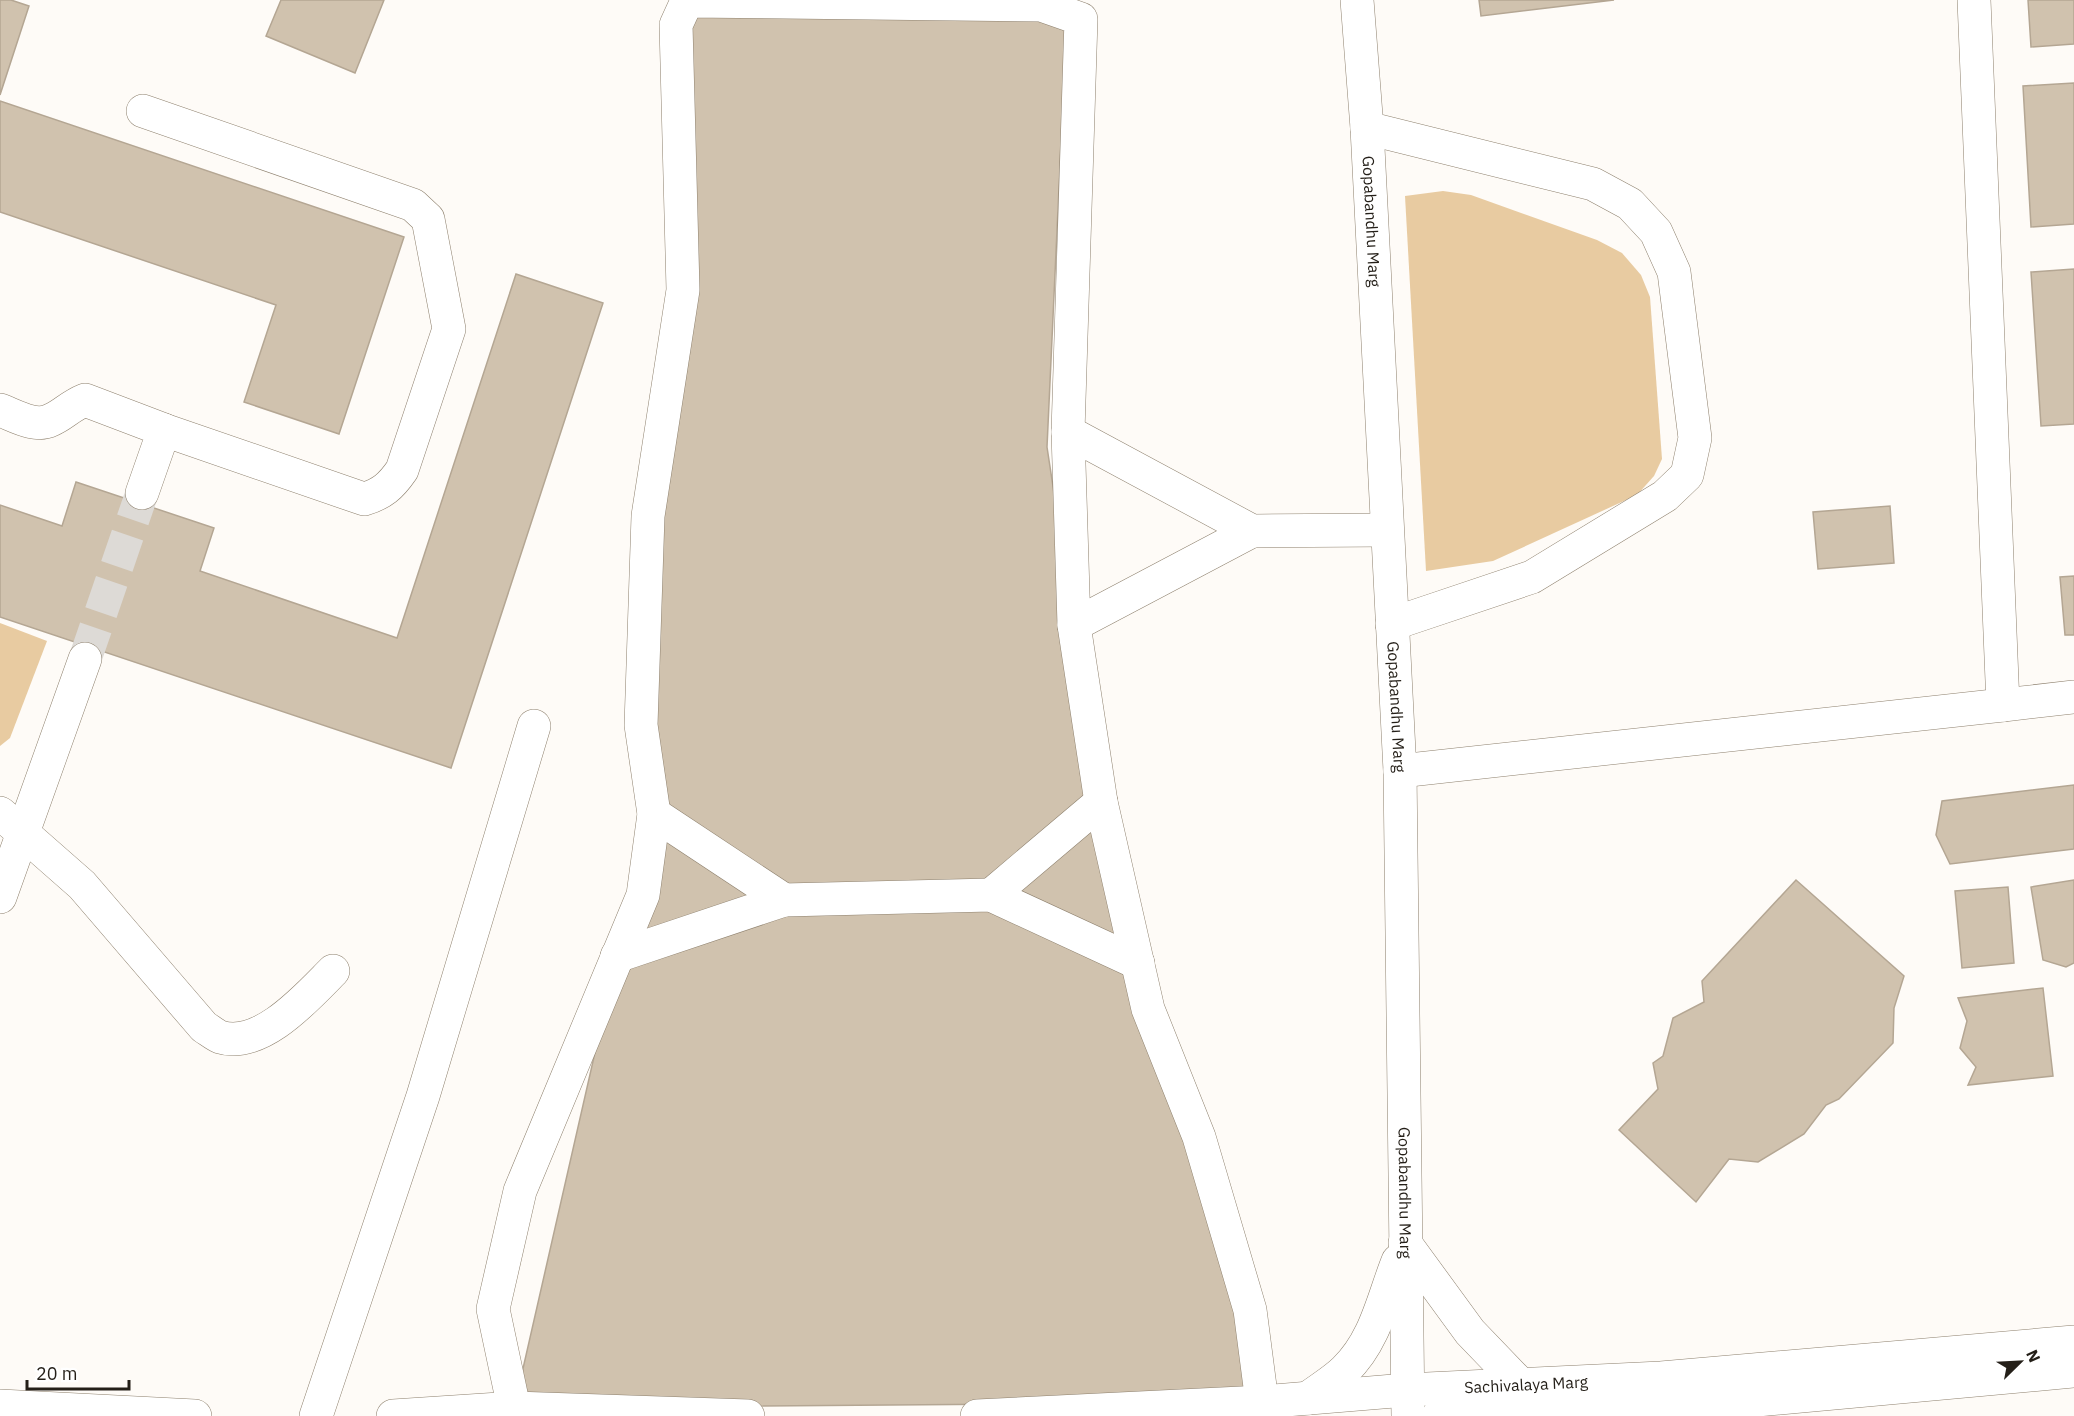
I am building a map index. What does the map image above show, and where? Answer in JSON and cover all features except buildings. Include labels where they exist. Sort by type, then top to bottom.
[{"type":"street","name":"Gopabandhu Marg","points":[[1357,0],[1367,128],[1400,771],[1407,1403]]},
{"type":"street","points":[[1974,0],[2003,705]]},
{"type":"street","points":[[514,1408],[493,1309],[520,1191],[643,894],[654,814],[641,725],[648,516],[683,290],[676,25],[687,1],[1041,5],[1081,19],[1068,432],[1074,625],[1101,802],[1149,1009],[1199,1137],[1250,1310],[1262,1402]]},
{"type":"street","points":[[0,410],[35,423],[51,420],[69,406],[85,400],[164,430],[364,499],[377,495],[391,486],[402,470],[449,329],[428,219],[413,205],[143,111]]},
{"type":"street","points":[[1367,128],[1593,184],[1630,204],[1656,232],[1674,272],[1695,438],[1687,475],[1665,496],[1532,577],[1392,624]]},
{"type":"street","points":[[142,493],[164,430]]},
{"type":"street","points":[[1068,432],[1252,531]]},
{"type":"street","points":[[1074,625],[1252,531],[1387,530]]},
{"type":"street","points":[[0,897],[11,823],[85,659]]},
{"type":"street","points":[[1400,771],[2074,697]]},
{"type":"street","points":[[316,1416],[423,1096],[534,726]]},
{"type":"street","points":[[992,895],[1101,802]]},
{"type":"street","points":[[654,814],[784,900]]},
{"type":"street","points":[[11,823],[82,885],[204,1027],[221,1037],[244,1037],[265,1029],[288,1016],[333,971]]},
{"type":"street","points":[[617,956],[784,900],[992,895],[1138,963]]},
{"type":"street","points":[[1405,1243],[1470,1332],[1521,1385]]},
{"type":"street","points":[[1308,1398],[1345,1370],[1364,1347],[1378,1318],[1405,1243]]},
{"type":"street","name":"Sachivalaya Marg","points":[[977,1416],[1308,1398],[1407,1403],[1521,1385],[1661,1378],[2074,1342]]},
{"type":"street","name":"Sachivalaya Marg","points":[[1438,1416],[1659,1409],[2074,1371]]},
{"type":"street","points":[[0,1406],[195,1416]]},
{"type":"street","points":[[393,1416],[514,1408],[748,1416]]},
{"type":"shaded area","points":[[1443,191],[1471,195],[1597,240],[1622,253],[1641,275],[1650,297],[1662,459],[1654,476],[1637,495],[1493,561],[1426,571],[1405,196]]},
{"type":"shaded area","points":[[0,623],[47,641],[10,738],[0,746]]},
{"type":"tunnel","points":[[85,659],[142,493]]}]
